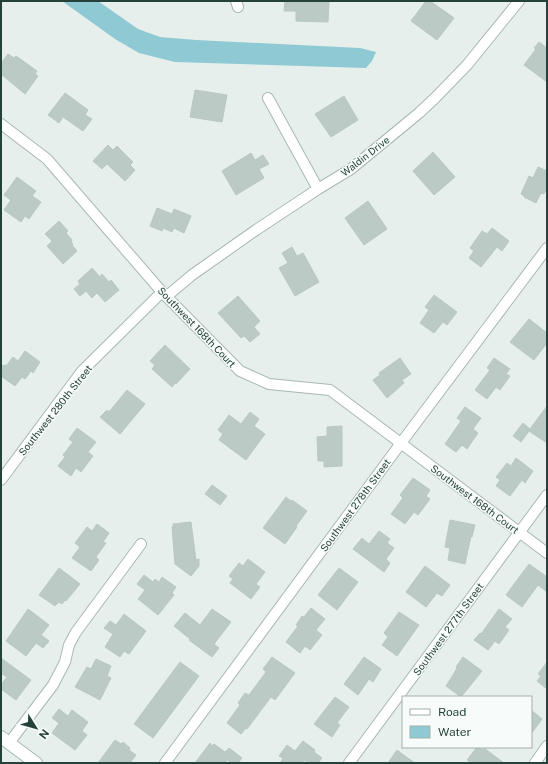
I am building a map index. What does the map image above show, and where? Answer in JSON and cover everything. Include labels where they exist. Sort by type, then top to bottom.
[{"type":"street","name":"Waldin Drive","points":[[165,294],[256,230],[351,168],[435,98],[467,65],[519,1]]},
{"type":"street","points":[[268,98],[318,189]]},
{"type":"street","name":"Southwest 168th Court","points":[[1,124],[47,159],[165,294],[240,371],[269,384],[330,390],[547,553]]},
{"type":"street","name":"Southwest 278th Street","points":[[165,763],[547,248]]},
{"type":"street","name":"Southwest 280th Street","points":[[1,480],[82,371],[165,294]]},
{"type":"street","name":"Southwest 277th Street","points":[[349,763],[547,495]]},
{"type":"street","points":[[36,763],[5,740],[53,685],[65,662],[69,645],[76,632],[141,544]]},
{"type":"street","points":[[538,762],[547,746]]},
{"type":"water","points":[[62,1],[98,1],[138,29],[160,37],[360,48],[376,52],[372,61],[366,68],[175,62],[139,53],[115,39]]},
{"type":"building","points":[[285,1],[329,1],[328,22],[296,21],[296,11],[284,11]]},
{"type":"building","points":[[426,1],[430,1],[454,18],[437,40],[411,21]]},
{"type":"building","points":[[539,42],[547,48],[547,82],[524,65],[536,49],[534,48]]},
{"type":"building","points":[[8,54],[14,58],[16,56],[37,71],[35,74],[38,76],[25,94],[1,74],[1,63]]},
{"type":"building","points":[[195,90],[227,95],[222,122],[190,117]]},
{"type":"building","points":[[65,93],[88,110],[85,115],[92,119],[83,131],[63,117],[59,123],[48,115]]},
{"type":"building","points":[[344,96],[358,120],[331,137],[315,114]]},
{"type":"building","points":[[108,145],[113,150],[117,146],[133,162],[130,165],[135,170],[125,181],[107,164],[102,169],[93,161]]},
{"type":"building","points":[[433,152],[455,177],[434,195],[413,171]]},
{"type":"building","points":[[251,153],[255,160],[263,155],[269,164],[259,169],[264,178],[236,195],[222,171]]},
{"type":"building","points":[[538,167],[547,171],[547,187],[544,194],[541,193],[536,203],[521,194],[529,176],[533,178]]},
{"type":"building","points":[[17,177],[36,191],[32,196],[41,202],[29,219],[25,216],[21,222],[4,210],[11,200],[4,195]]},
{"type":"building","points":[[368,201],[387,229],[364,245],[345,218]]},
{"type":"building","points":[[157,208],[172,214],[174,209],[191,216],[184,233],[174,228],[172,232],[163,228],[162,231],[150,226]]},
{"type":"building","points":[[59,221],[68,231],[66,233],[72,240],[72,245],[77,251],[63,264],[47,246],[52,241],[45,234]]},
{"type":"building","points":[[492,228],[509,241],[502,251],[497,247],[481,267],[469,258],[474,251],[470,248],[482,231],[487,234]]},
{"type":"building","points":[[292,247],[297,256],[303,253],[319,282],[295,296],[279,268],[288,263],[282,253]]},
{"type":"building","points":[[92,268],[100,277],[102,274],[109,282],[111,280],[119,290],[105,302],[97,293],[92,298],[86,291],[80,296],[74,289],[80,284],[78,281]]},
{"type":"building","points":[[434,295],[457,312],[447,325],[443,322],[434,333],[420,323],[429,310],[425,307]]},
{"type":"building","points":[[238,296],[260,321],[254,327],[260,334],[250,342],[244,336],[241,338],[218,313]]},
{"type":"building","points":[[529,319],[547,333],[547,343],[534,360],[510,342]]},
{"type":"building","points":[[165,345],[190,369],[172,387],[152,369],[155,365],[150,361]]},
{"type":"building","points":[[25,351],[40,362],[33,373],[31,371],[25,379],[22,377],[15,386],[1,376],[1,366],[7,365],[13,357],[18,361]]},
{"type":"building","points":[[400,358],[411,374],[402,380],[404,383],[387,398],[373,380],[380,375],[379,373]]},
{"type":"building","points":[[494,358],[510,369],[506,374],[510,376],[500,390],[496,387],[487,399],[475,390],[490,370],[487,368]]},
{"type":"building","points":[[127,390],[145,404],[120,434],[100,417],[107,410],[109,412]]},
{"type":"building","points":[[547,406],[547,443],[529,431],[521,442],[513,436],[523,423],[530,429]]},
{"type":"building","points":[[465,407],[481,418],[473,429],[478,433],[467,449],[462,445],[456,452],[445,444],[461,421],[457,418]]},
{"type":"building","points":[[250,412],[259,419],[254,426],[265,434],[246,460],[219,440],[223,434],[218,430],[229,415],[241,424]]},
{"type":"building","points":[[342,426],[342,466],[324,467],[324,461],[318,461],[317,437],[327,436],[327,427]]},
{"type":"building","points":[[77,428],[96,442],[88,452],[93,456],[81,472],[76,468],[71,476],[58,466],[65,457],[63,455],[73,442],[69,439]]},
{"type":"building","points":[[516,458],[533,471],[525,483],[522,480],[510,496],[496,486],[500,480],[496,477],[507,463],[511,466]]},
{"type":"building","points":[[413,478],[430,490],[426,496],[430,499],[418,515],[414,512],[405,524],[391,514],[403,498],[400,495]]},
{"type":"building","points":[[212,485],[227,496],[220,505],[205,494]]},
{"type":"building","points":[[286,497],[307,511],[285,544],[263,528]]},
{"type":"building","points":[[450,520],[475,525],[465,564],[448,560],[450,548],[445,547]]},
{"type":"building","points":[[191,522],[196,560],[199,559],[199,566],[191,576],[175,564],[172,527],[173,524]]},
{"type":"building","points":[[97,524],[109,533],[103,542],[106,543],[96,557],[99,560],[91,571],[72,558],[80,547],[75,543],[87,527],[92,531]]},
{"type":"building","points":[[379,531],[390,539],[387,543],[394,548],[386,559],[390,563],[384,572],[353,549],[362,538],[369,544]]},
{"type":"building","points":[[248,559],[265,572],[256,584],[260,587],[251,599],[230,583],[233,579],[229,576],[239,563],[243,566]]},
{"type":"building","points":[[529,564],[547,577],[547,592],[538,585],[522,607],[506,595]]},
{"type":"building","points":[[425,566],[450,585],[442,596],[437,593],[426,607],[406,592]]},
{"type":"building","points":[[59,568],[80,584],[66,601],[65,600],[62,604],[59,602],[55,606],[39,595]]},
{"type":"building","points":[[339,568],[358,582],[337,610],[318,595]]},
{"type":"building","points":[[144,575],[153,582],[155,579],[159,582],[162,577],[176,587],[172,593],[174,595],[158,615],[138,599],[145,590],[137,584]]},
{"type":"building","points":[[311,608],[325,619],[316,630],[322,635],[310,650],[305,646],[300,653],[286,642],[298,626],[296,625],[302,616],[304,617]]},
{"type":"building","points":[[28,609],[49,625],[41,635],[49,641],[43,648],[36,643],[26,656],[6,641]]},
{"type":"building","points":[[212,609],[231,622],[214,644],[219,648],[212,657],[189,640],[190,639],[174,626],[185,613],[200,625]]},
{"type":"building","points":[[499,609],[512,619],[505,627],[509,630],[499,644],[495,641],[488,650],[474,640],[480,633],[481,634]]},
{"type":"building","points":[[399,612],[419,625],[397,656],[382,645],[388,637],[384,633]]},
{"type":"building","points":[[124,614],[146,631],[129,654],[124,651],[120,657],[105,647],[113,634],[104,628],[110,621],[116,625]]},
{"type":"building","points":[[272,657],[295,673],[275,700],[271,697],[247,729],[246,728],[241,734],[227,723],[240,705],[238,703],[245,693],[249,695],[266,672],[263,669]]},
{"type":"building","points":[[364,657],[381,669],[373,682],[369,679],[358,695],[344,684]]},
{"type":"building","points":[[463,657],[482,671],[462,696],[446,686],[457,668],[456,667]]},
{"type":"building","points":[[1,658],[31,680],[16,700],[1,689],[1,685],[7,677],[1,673]]},
{"type":"building","points":[[96,659],[111,666],[107,676],[111,678],[100,700],[75,687],[87,667],[91,669]]},
{"type":"building","points":[[180,662],[199,676],[153,738],[134,724]]},
{"type":"building","points":[[547,662],[547,689],[537,681],[541,676],[538,674]]},
{"type":"building","points":[[335,697],[349,707],[337,723],[340,725],[332,737],[314,724]]},
{"type":"building","points":[[59,709],[68,716],[72,710],[88,722],[82,731],[87,735],[75,750],[52,733],[59,723],[52,718]]},
{"type":"building","points":[[532,711],[542,719],[532,733]]},
{"type":"building","points":[[115,740],[121,744],[123,742],[130,748],[129,750],[136,755],[130,763],[98,763]]},
{"type":"building","points":[[303,741],[315,750],[314,752],[322,758],[318,763],[308,763],[304,760],[302,763],[280,763],[283,758],[279,756],[287,745],[295,751]]},
{"type":"building","points":[[210,743],[212,746],[214,744],[225,752],[229,748],[242,758],[238,763],[232,763],[227,760],[225,763],[195,763]]},
{"type":"building","points":[[476,748],[483,750],[484,748],[504,763],[471,763],[467,760]]},
{"type":"building","points":[[397,750],[405,756],[415,763],[388,763]]}]
